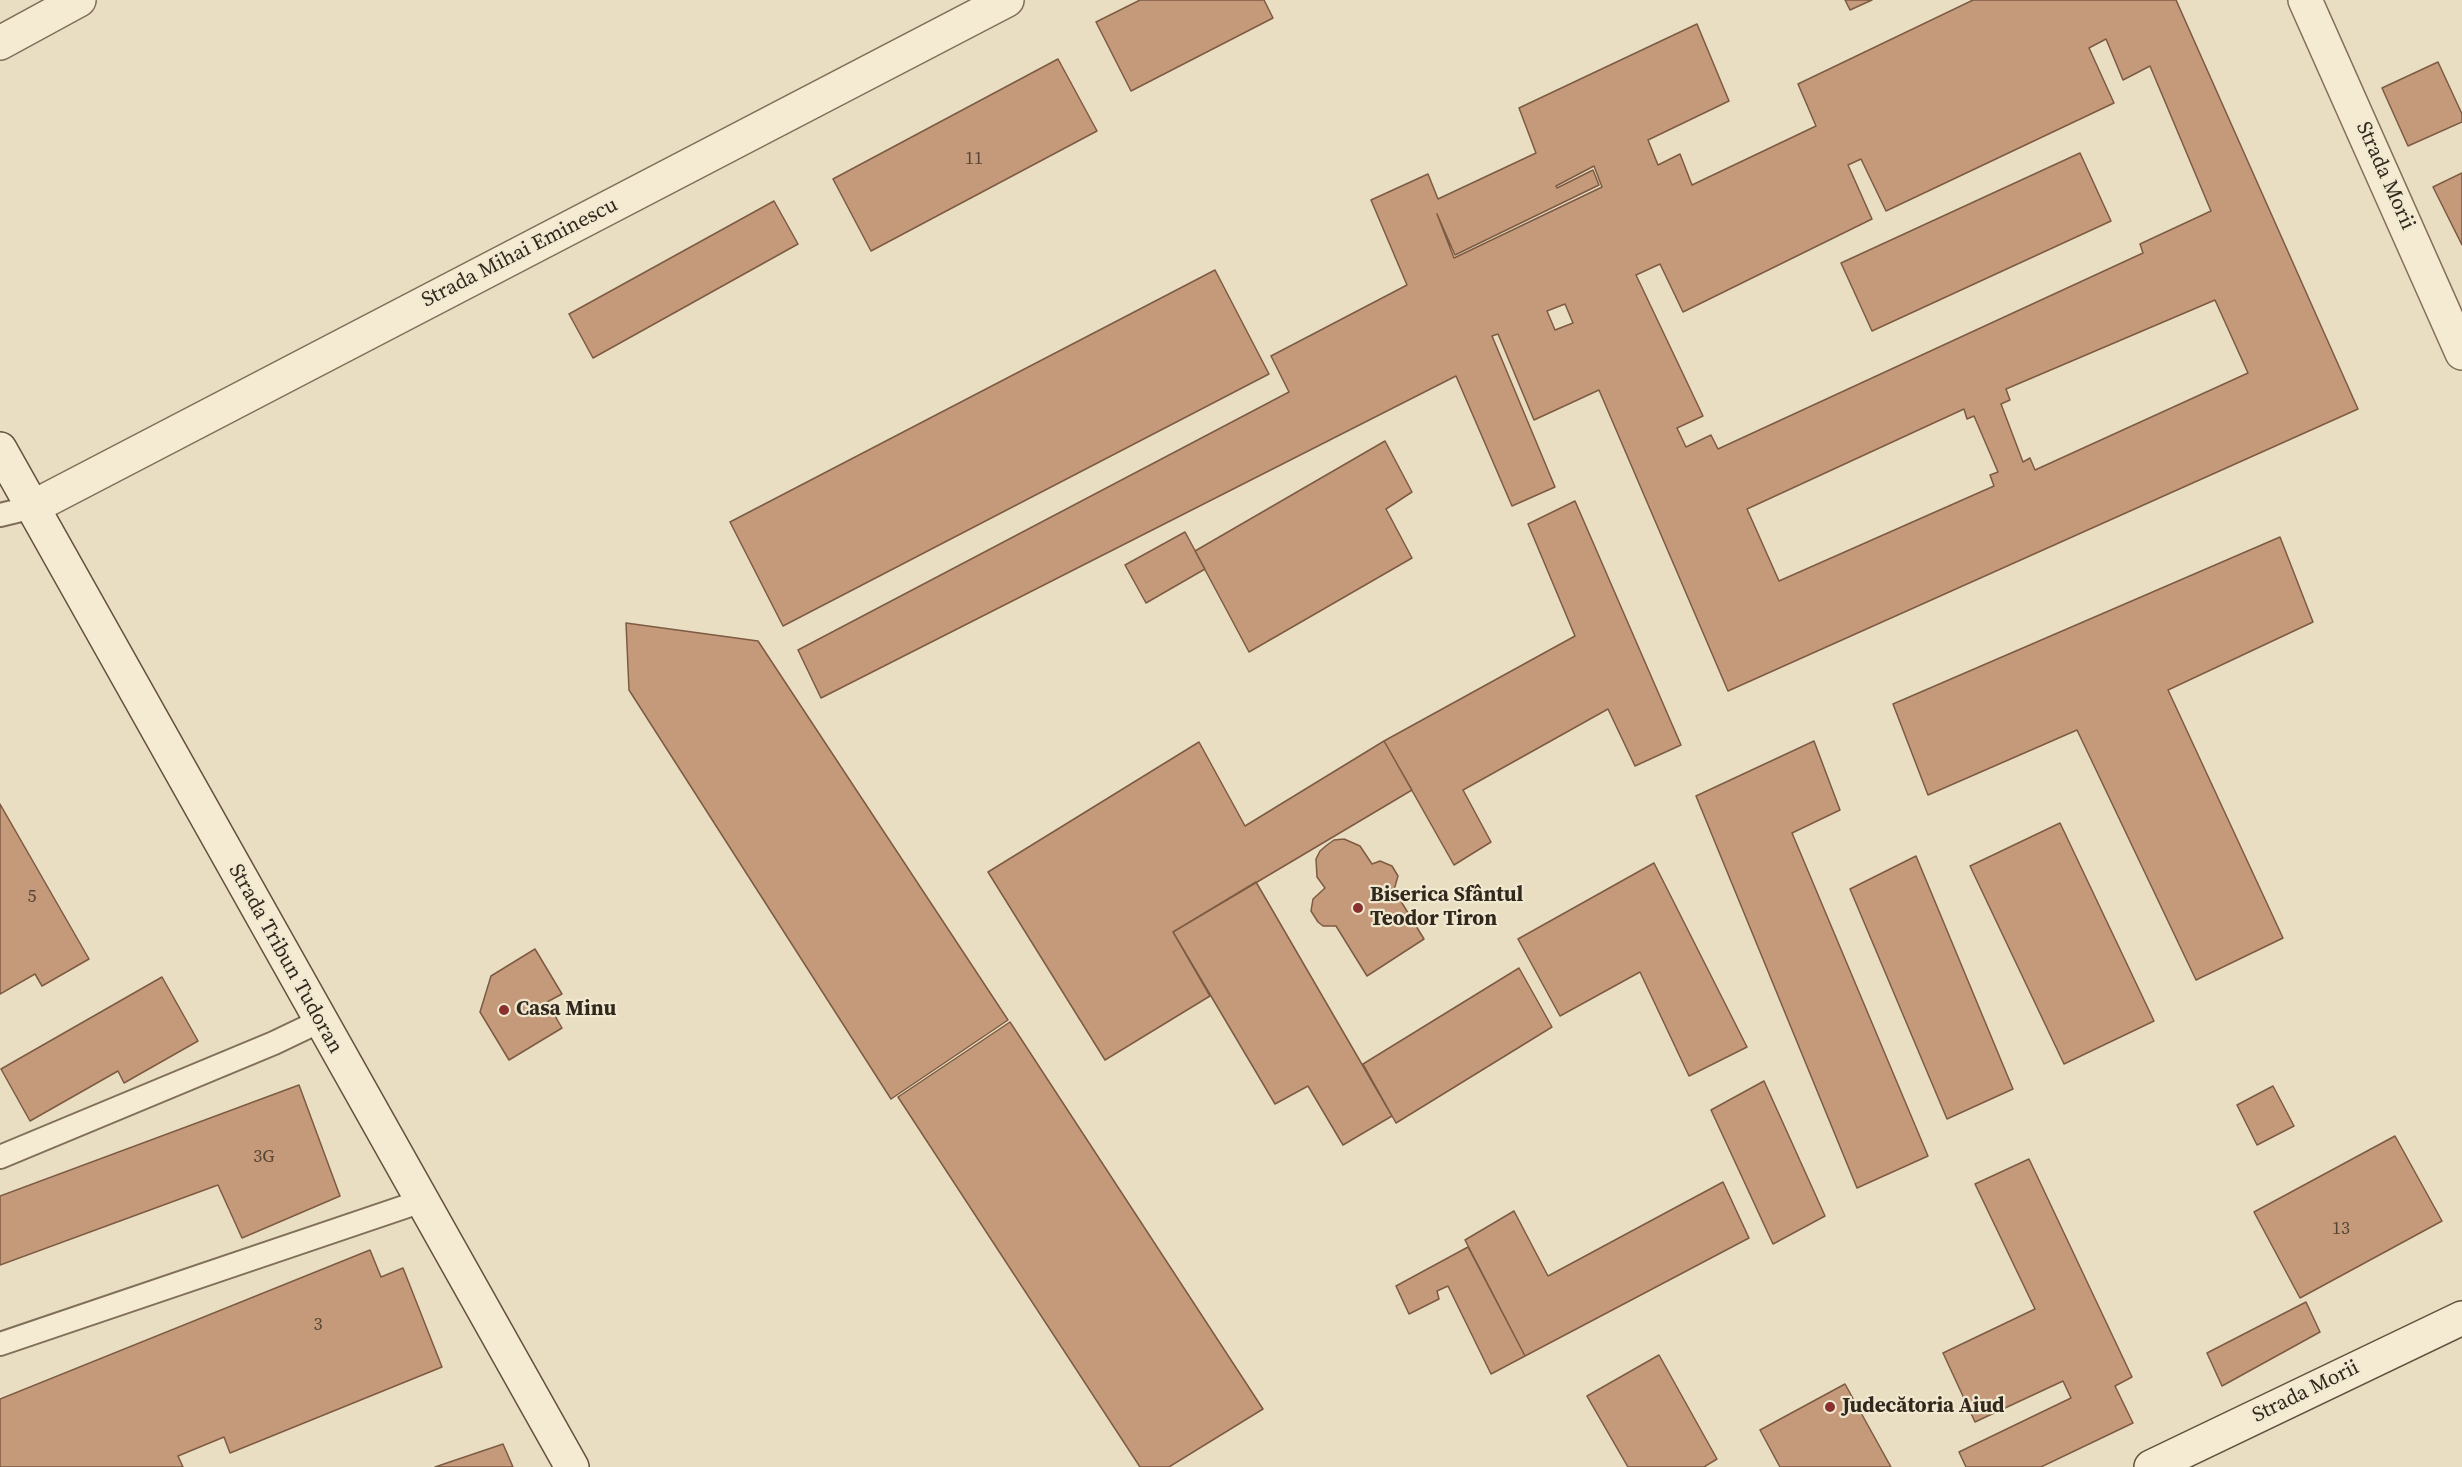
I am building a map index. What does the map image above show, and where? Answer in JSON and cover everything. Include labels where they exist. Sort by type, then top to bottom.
[{"type":"street","points":[[0,43],[79,0]]},
{"type":"street","name":"Strada Mihai Eminescu","points":[[33,507],[1007,0]]},
{"type":"street","name":"Strada Morii","points":[[2305,0],[2462,353]]},
{"type":"street","name":"Strada Tribun Tudoran","points":[[0,449],[572,1467]]},
{"type":"street","name":"Strada Morii","points":[[2151,1467],[2462,1318]]},
{"type":"lane","points":[[0,515],[33,507]]},
{"type":"lane","points":[[0,1157],[274,1043],[320,1021]]},
{"type":"lane","points":[[0,1344],[422,1201]]},
{"type":"building","points":[[1140,0],[1264,0],[1273,18],[1131,91],[1096,22]]},
{"type":"building","points":[[1845,0],[1872,0],[1850,10]]},
{"type":"building","points":[[1973,0],[2176,0],[2358,409],[1728,691],[1599,390],[1534,420],[1498,334],[1492,336],[1555,487],[1512,506],[1456,376],[821,698],[798,650],[1289,392],[1271,356],[1407,285],[1371,200],[1428,174],[1438,199],[1536,153],[1519,108],[1697,24],[1729,101],[1648,140],[1658,165],[1680,154],[1692,185],[1816,126],[1798,84]],"holes":[[[2106,39],[2123,80],[2150,66],[2211,211],[2140,244],[2143,253],[1718,449],[1711,435],[1686,447],[1677,428],[1703,416],[1636,275],[1660,264],[1683,312],[1872,219],[1848,165],[1861,159],[1886,211],[2114,103],[2089,48]],[[1594,166],[1602,187],[1454,258],[1437,214],[1455,255],[1599,185],[1593,170],[1557,188],[1556,186]],[[2215,300],[2248,373],[2035,470],[2030,458],[2023,462],[2001,404],[2010,400],[2006,389]],[[1565,304],[1573,323],[1555,330],[1547,311]],[[1964,409],[1967,419],[1974,416],[1998,472],[1990,475],[1994,486],[1779,581],[1747,509]]]},
{"type":"building","points":[[1058,59],[1097,131],[871,251],[833,179]]},
{"type":"building","points":[[2438,62],[2462,114],[2462,122],[2408,146],[2382,88]]},
{"type":"building","points":[[2080,153],[2111,221],[1872,331],[1841,263]]},
{"type":"building","points":[[2462,173],[2462,245],[2433,187]]},
{"type":"building","points":[[774,201],[798,244],[593,358],[569,314]]},
{"type":"building","points":[[1215,270],[1269,374],[783,626],[730,522]]},
{"type":"building","points":[[1385,441],[1412,492],[1386,509],[1412,558],[1249,652],[1195,551]]},
{"type":"building","points":[[1575,501],[1681,745],[1635,766],[1608,709],[1463,790],[1491,842],[1454,865],[1384,741],[1575,636],[1528,524]]},
{"type":"building","points":[[1185,532],[1205,569],[1146,603],[1125,565]]},
{"type":"building","points":[[2280,537],[2313,622],[2168,690],[2283,938],[2196,980],[2077,730],[1928,795],[1893,704]]},
{"type":"building","points":[[626,623],[758,641],[1008,1020],[891,1099],[629,690]]},
{"type":"building","points":[[1384,741],[1412,790],[1173,932],[1210,996],[1105,1060],[988,872],[1199,742],[1245,826]]},
{"type":"building","points":[[1814,741],[1840,810],[1792,833],[1928,1156],[1857,1188],[1696,796]]},
{"type":"building","points":[[0,804],[89,959],[42,986],[35,974],[0,994]]},
{"type":"building","points":[[2060,823],[2154,1021],[2064,1064],[1970,866]]},
{"type":"building","name":"Biserica Sfântul Teodor Tiron","points":[[1344,839],[1360,846],[1372,864],[1380,861],[1392,866],[1398,876],[1394,890],[1424,939],[1367,976],[1336,926],[1323,926],[1311,911],[1313,899],[1325,888],[1317,877],[1316,859],[1320,851],[1334,840]]},
{"type":"building","points":[[1916,856],[2013,1089],[1947,1119],[1850,889]]},
{"type":"building","points":[[1654,863],[1747,1047],[1689,1076],[1640,972],[1560,1016],[1518,939]]},
{"type":"building","points":[[1256,882],[1392,1116],[1343,1145],[1308,1086],[1275,1104],[1173,932]]},
{"type":"building","points":[[535,949],[562,994],[547,1002],[562,1028],[509,1060],[480,1012],[491,976]]},
{"type":"building","points":[[1519,968],[1552,1027],[1396,1123],[1363,1064]]},
{"type":"building","points":[[162,977],[198,1041],[124,1083],[118,1071],[30,1121],[1,1069]]},
{"type":"building","points":[[1010,1022],[1263,1409],[1169,1467],[1140,1467],[898,1097]]},
{"type":"building","points":[[1764,1081],[1825,1216],[1773,1244],[1711,1110]]},
{"type":"building","points":[[299,1085],[340,1196],[242,1238],[218,1185],[0,1265],[0,1196]]},
{"type":"building","points":[[2273,1086],[2294,1126],[2257,1145],[2237,1105]]},
{"type":"building","points":[[2395,1136],[2442,1221],[2300,1298],[2254,1212]]},
{"type":"building","points":[[2029,1159],[2132,1377],[2115,1386],[2133,1423],[2041,1467],[1966,1467],[1959,1452],[2071,1398],[2063,1381],[1975,1422],[1943,1353],[2035,1309],[1975,1184]]},
{"type":"building","points":[[1723,1182],[1749,1238],[1525,1356],[1465,1240],[1514,1211],[1548,1276]]},
{"type":"building","points":[[1468,1247],[1525,1356],[1491,1374],[1448,1286],[1437,1291],[1439,1299],[1409,1314],[1396,1286]]},
{"type":"building","points":[[370,1250],[381,1277],[403,1268],[442,1367],[230,1453],[224,1437],[178,1456],[183,1467],[0,1467],[0,1399]]},
{"type":"building","points":[[2306,1302],[2320,1332],[2222,1386],[2207,1353]]},
{"type":"building","points":[[1659,1355],[1717,1459],[1704,1467],[1628,1467],[1587,1396]]},
{"type":"building","name":"Judecătoria Aiud","points":[[1845,1384],[1891,1467],[1780,1467],[1760,1430]]},
{"type":"building","points":[[503,1444],[513,1467],[435,1467]]},
{"type":"place","name":"Biserica Sfântul Teodor Tiron","points":[[1358,908]]},
{"type":"place","name":"Casa Minu","points":[[504,1010]]},
{"type":"place","name":"Judecătoria Aiud","points":[[1830,1407]]}]
